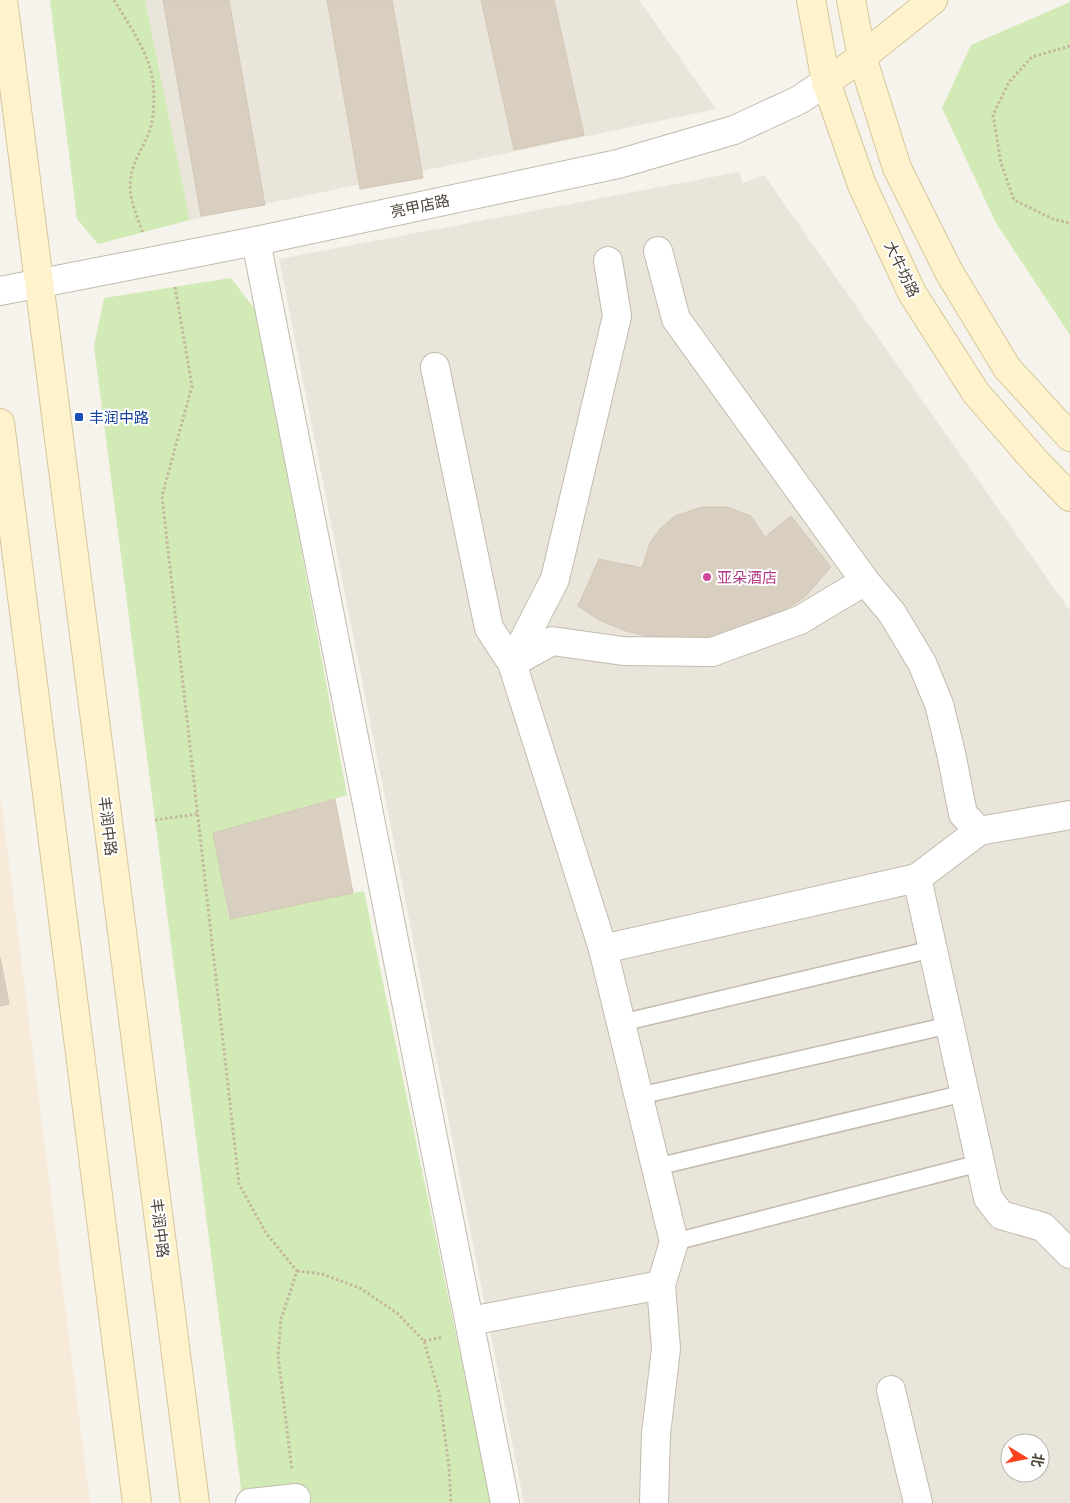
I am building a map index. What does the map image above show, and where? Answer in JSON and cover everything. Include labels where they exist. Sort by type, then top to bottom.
[{"type":"street","name":"丰润中路","points":[[3,0],[195,1503]]},
{"type":"street","name":"大牛坊路","points":[[811,0],[826,82],[862,185],[912,293],[976,393],[1036,462],[1070,497]]},
{"type":"street","points":[[851,0],[862,57],[897,168],[949,272],[1007,368],[1070,437]]},
{"type":"street","points":[[826,82],[862,57],[934,0]]},
{"type":"street","name":"亮甲店路","points":[[0,291],[256,241],[618,164],[734,130],[799,100],[826,82]]},
{"type":"street","points":[[256,241],[459,1328],[505,1503]]},
{"type":"street","points":[[658,250],[676,319],[866,581],[892,613],[922,663],[939,704],[963,814],[978,831]]},
{"type":"street","points":[[512,663],[555,579],[617,316],[608,261]]},
{"type":"street","points":[[435,367],[490,628],[512,663],[603,949],[674,1242],[661,1285],[666,1349],[656,1434],[654,1503]]},
{"type":"street","points":[[0,423],[137,1503]]},
{"type":"street","points":[[512,663],[552,641],[622,652],[712,652],[800,620],[866,581]]},
{"type":"street","points":[[603,949],[917,878],[978,831],[1070,816]]},
{"type":"street","points":[[917,878],[988,1198],[1001,1215],[1043,1227],[1070,1254]]},
{"type":"street","points":[[459,1328],[661,1285]]},
{"type":"street","points":[[891,1390],[918,1503]]},
{"type":"street","points":[[250,1503],[296,1498]]},
{"type":"lane","points":[[621,1023],[933,949]]},
{"type":"lane","points":[[639,1096],[950,1025]]},
{"type":"lane","points":[[656,1167],[965,1093]]},
{"type":"lane","points":[[674,1242],[980,1163]]},
{"type":"path","points":[[114,0],[144,51],[153,82],[153,108],[149,133],[136,158],[130,179],[134,210],[143,232]]},
{"type":"path","points":[[1070,46],[1032,57],[1009,82],[993,115],[1001,162],[1014,200],[1053,219],[1070,223]]},
{"type":"path","points":[[175,287],[192,386],[162,496],[239,1184],[266,1233],[297,1271],[322,1274],[360,1288],[397,1313],[424,1341],[439,1393],[449,1467],[450,1503]]},
{"type":"path","points":[[155,820],[197,814]]},
{"type":"path","points":[[296,1498],[278,1356],[281,1319],[297,1271]]},
{"type":"path","points":[[424,1341],[459,1328]]},
{"type":"shaded area","points":[[145,0],[639,0],[716,109],[190,220]]},
{"type":"shaded area","points":[[739,172],[743,183],[764,175],[1070,611],[1070,1503],[524,1503],[279,259]]},
{"type":"shaded area","points":[[0,792],[90,1503],[0,1503]]},
{"type":"green space","points":[[50,0],[145,0],[190,220],[98,244],[77,219]]},
{"type":"green space","points":[[1070,2],[1070,335],[996,223],[942,108],[971,45]]},
{"type":"green space","points":[[231,278],[257,312],[347,795],[214,833],[229,919],[364,891],[491,1503],[243,1503],[94,346],[104,298]]},
{"type":"building","points":[[163,0],[229,0],[265,205],[201,216]]},
{"type":"building","points":[[327,0],[392,0],[423,178],[360,189]]},
{"type":"building","points":[[481,0],[554,0],[584,135],[514,150]]},
{"type":"building","name":"亚朵酒店","points":[[702,507],[727,507],[751,516],[765,537],[791,516],[831,567],[805,597],[770,619],[701,642],[662,640],[626,631],[599,620],[578,606],[599,559],[642,568],[650,543],[660,529],[675,516]]},
{"type":"building","points":[[335,799],[353,893],[230,919],[213,833]]},
{"type":"building","points":[[0,957],[9,1004],[0,1006]]},
{"type":"place","name":"丰润中路","points":[[79,417]]},
{"type":"place","name":"亚朵酒店","points":[[707,577]]}]
